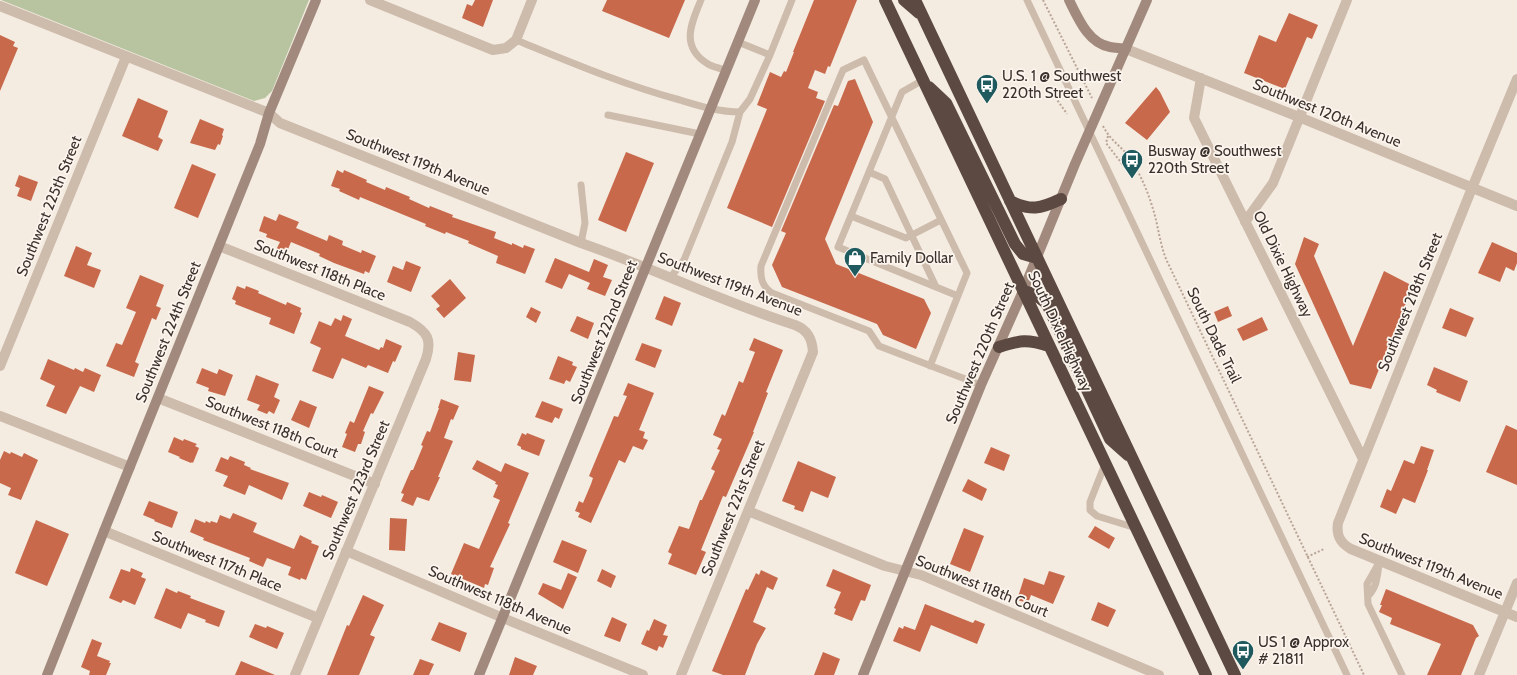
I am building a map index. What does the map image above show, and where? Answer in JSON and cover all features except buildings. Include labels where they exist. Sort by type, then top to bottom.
[{"type":"highway","name":"South Dixie Highway","points":[[885,0],[1206,675]]},
{"type":"highway","points":[[904,0],[922,15]]},
{"type":"highway","name":"South Dixie Highway","points":[[915,0],[1134,460],[1232,672]]},
{"type":"highway","points":[[923,80],[946,103],[1015,244],[1023,254],[1037,258]]},
{"type":"highway","points":[[1010,201],[1022,207],[1033,209],[1045,206],[1061,199]]},
{"type":"highway","points":[[1023,291],[1040,297],[1047,304],[1110,438],[1134,460]]},
{"type":"highway","points":[[999,347],[1022,340],[1049,346]]},
{"type":"street","name":"Southwest 224th Street","points":[[47,675],[260,144],[269,113],[316,0]]},
{"type":"street","points":[[370,0],[493,50],[506,48],[516,40],[532,0]]},
{"type":"street","name":"Southwest 222nd Street","points":[[479,675],[755,0]]},
{"type":"street","points":[[1069,0],[1087,32],[1108,47],[1126,49]]},
{"type":"street","name":"Southwest 220th Street","points":[[863,675],[981,385],[1023,291],[1146,0]]},
{"type":"street","points":[[1245,222],[1273,182],[1347,0]]},
{"type":"street","name":"Southwest 119th Avenue","points":[[0,6],[269,113],[280,123],[670,278],[802,328],[806,330],[812,342],[813,352]]},
{"type":"street","name":"Southwest 120th Avenue","points":[[1126,49],[1299,117],[1517,206]]},
{"type":"street","name":"Southwest 225th Street","points":[[0,366],[126,57]]},
{"type":"street","name":"Old Dixie Highway","points":[[1201,78],[1194,118],[1363,459]]},
{"type":"street","name":"Southwest 218th Street","points":[[1338,537],[1338,523],[1363,459],[1517,79]]},
{"type":"street","name":"Southwest 118th Place","points":[[219,246],[410,322]]},
{"type":"street","name":"Southwest 223rd Street","points":[[295,675],[428,354],[428,341],[426,335],[423,331],[410,322]]},
{"type":"street","name":"Southwest 221st Street","points":[[681,675],[813,352]]},
{"type":"street","name":"Southwest 118th Court","points":[[158,398],[375,484]]},
{"type":"street","points":[[0,416],[130,467]]},
{"type":"street","name":"Southwest 118th Court","points":[[748,511],[884,566],[921,575],[1159,675]]},
{"type":"street","name":"Southwest 117th Place","points":[[104,531],[318,618]]},
{"type":"street","name":"Southwest 119th Avenue","points":[[1338,537],[1343,544],[1351,550],[1517,617]]},
{"type":"street","name":"Southwest 118th Avenue","points":[[346,551],[503,618],[643,675]]},
{"type":"street","points":[[1479,675],[1517,583]]},
{"type":"lane","points":[[700,0],[691,24],[690,38],[693,51],[708,64],[726,70]]},
{"type":"lane","points":[[670,278],[684,260],[732,142],[740,112],[750,99],[770,55],[792,0]]},
{"type":"lane","points":[[1027,0],[1347,675]]},
{"type":"lane","points":[[516,40],[642,90],[710,109],[740,112]]},
{"type":"lane","points":[[738,42],[770,55]]},
{"type":"lane","points":[[930,366],[967,274],[864,60],[842,70],[761,266],[760,275],[766,289],[772,293],[869,331],[879,346],[930,366],[981,385]]},
{"type":"lane","points":[[923,80],[902,92],[838,247],[958,296]]},
{"type":"lane","points":[[608,114],[675,130],[700,134]]},
{"type":"lane","points":[[869,172],[885,179],[936,287]]},
{"type":"lane","points":[[581,185],[585,223],[581,243]]},
{"type":"lane","points":[[851,216],[906,238],[942,220]]},
{"type":"lane","points":[[1105,464],[1090,502],[1090,510],[1097,516],[1136,528]]},
{"type":"lane","points":[[1380,561],[1377,582],[1368,596],[1368,604],[1402,675]]},
{"type":"path","points":[[1043,0],[1092,98]]},
{"type":"path","points":[[1053,94],[1068,114]]},
{"type":"path","name":"South Dade Trail","points":[[1103,126],[1108,136],[1126,153],[1135,166],[1152,206],[1160,241],[1166,259],[1364,675]]},
{"type":"path","points":[[1108,136],[1106,143],[1126,169]]},
{"type":"path","points":[[1307,557],[1324,549]]},
{"type":"green space","points":[[1,0],[309,0],[272,91],[265,98],[254,101]]},
{"type":"place","name":"U.S. 1 @ Southwest 220th Street","points":[[987,104]]},
{"type":"place","name":"Busway @ Southwest 220th Street","points":[[1132,180]]},
{"type":"place","name":"Family Dollar","points":[[855,278]]},
{"type":"place","name":"US 1 @ Approx # 21811","points":[[1243,670]]}]
